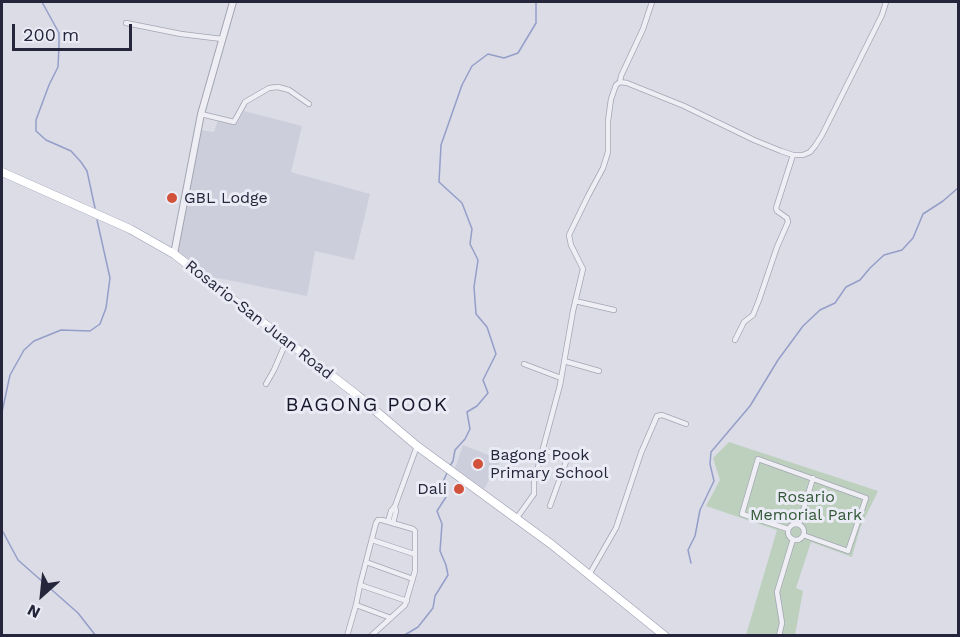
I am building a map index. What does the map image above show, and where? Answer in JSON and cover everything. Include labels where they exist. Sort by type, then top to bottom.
[{"type":"main road","name":"Rosario-San Juan Road","points":[[2,172],[130,229],[174,254],[357,395],[417,446],[589,574],[665,636]]},
{"type":"street","points":[[174,254],[201,114],[233,2]]},
{"type":"street","points":[[621,82],[621,76],[643,29],[652,2]]},
{"type":"street","points":[[621,82],[684,106],[754,140],[793,155],[803,155],[810,152],[822,135],[882,15],[886,2]]},
{"type":"street","points":[[126,23],[181,34],[222,39]]},
{"type":"street","points":[[516,519],[534,494],[534,482],[561,378],[583,269],[571,245],[569,235],[603,168],[608,152],[611,99],[616,85],[621,82]]},
{"type":"street","points":[[201,114],[234,122],[245,102],[269,88],[278,87],[289,90],[309,104]]},
{"type":"street","points":[[735,340],[744,322],[753,315],[788,222],[787,218],[777,212],[776,208],[793,155]]},
{"type":"street","points":[[575,301],[614,310]]},
{"type":"street","points":[[266,384],[287,340]]},
{"type":"street","points":[[564,361],[599,371]]},
{"type":"street","points":[[524,364],[561,378]]},
{"type":"street","points":[[589,574],[616,528],[641,453],[657,416],[662,415],[686,424]]},
{"type":"street","points":[[391,522],[392,510],[417,446]]},
{"type":"street","points":[[543,450],[567,459],[550,506]]},
{"type":"street","points":[[788,529],[742,514],[758,459],[866,498],[848,551],[803,535]]},
{"type":"street","points":[[799,525],[813,478]]},
{"type":"street","points":[[347,636],[377,522],[380,520],[415,531],[415,567],[404,607],[371,636]]},
{"type":"street","points":[[788,529],[791,525],[799,525],[804,530],[803,535]]},
{"type":"street","points":[[788,529],[793,539]]},
{"type":"street","points":[[793,539],[803,535]]},
{"type":"street","points":[[779,636],[782,623],[777,592],[793,539]]},
{"type":"street","points":[[372,540],[414,554]]},
{"type":"street","points":[[366,562],[413,579]]},
{"type":"street","points":[[360,585],[407,601]]},
{"type":"street","points":[[356,605],[392,618]]},
{"type":"shaded area","points":[[244,111],[302,126],[291,172],[370,194],[354,260],[315,251],[307,296],[218,278],[217,283],[176,251],[200,130],[214,132],[218,120],[237,124]]},
{"type":"shaded area","name":"Bagong Pook Primary School","points":[[463,445],[501,460],[484,489],[455,468]]},
{"type":"green space","name":"Rosario Memorial Park","points":[[729,442],[878,491],[860,528],[852,557],[811,542],[796,588],[803,591],[795,635],[746,635],[777,530],[706,506],[720,480],[713,458]]},
{"type":"waterway","points":[[42,2],[59,33],[59,46],[58,67],[36,120],[36,131],[46,140],[71,151],[81,162],[87,171],[95,208]]},
{"type":"waterway","points":[[450,466],[455,450],[470,429],[467,412],[477,406],[488,393],[483,380],[496,354],[487,327],[476,314],[474,287],[478,260],[470,244],[472,229],[462,203],[439,182],[441,145],[462,85],[472,66],[488,54],[504,58],[518,53],[536,23],[536,2]]},
{"type":"waterway","points":[[691,563],[688,550],[695,536],[700,510],[714,481],[710,464],[711,452],[750,406],[778,360],[803,326],[820,310],[835,303],[846,287],[860,280],[884,255],[902,250],[913,238],[923,214],[958,188]]},
{"type":"waterway","points":[[2,412],[10,375],[24,350],[34,341],[61,330],[90,331],[100,324],[106,308],[110,278],[97,220]]},
{"type":"waterway","points":[[403,636],[418,627],[433,608],[435,596],[448,575],[440,551],[442,524],[437,511],[446,497],[440,488],[448,471]]},
{"type":"waterway","points":[[2,530],[18,560],[78,613],[96,636]]},
{"type":"place","name":"GBL Lodge","points":[[172,198]]},
{"type":"place","name":"Bagong Pook Primary School","points":[[478,464]]},
{"type":"place","name":"Dali","points":[[459,489]]},
{"type":"district","name":"BAGONG POOK","points":[[367,405]]}]
